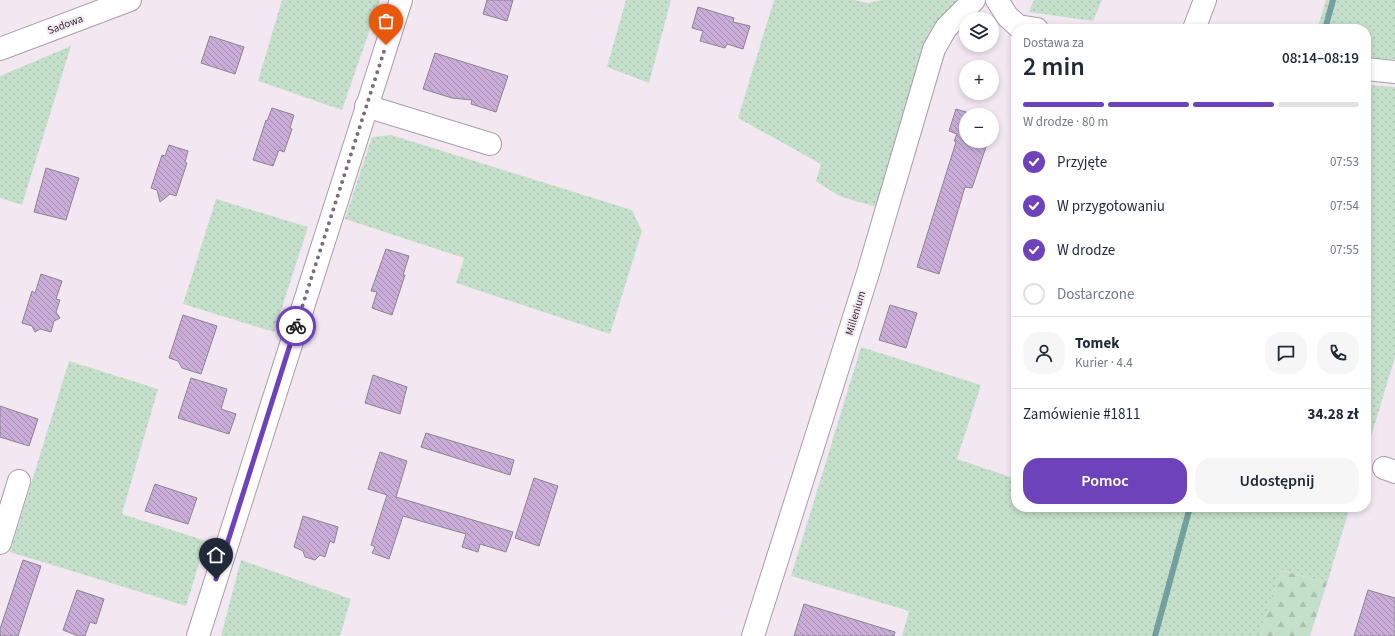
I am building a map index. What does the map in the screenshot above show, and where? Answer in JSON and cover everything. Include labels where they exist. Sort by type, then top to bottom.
[{"type":"street","name":"Sadowa","points":[[0,49],[130,0]]},
{"type":"street","points":[[198,636],[401,0]]},
{"type":"street","name":"Millenium","points":[[753,636],[868,273],[934,49],[946,28],[974,0]]},
{"type":"street","points":[[997,0],[1007,16],[1016,24]]},
{"type":"street","points":[[1196,24],[1205,0]]},
{"type":"street","points":[[1371,70],[1395,72]]},
{"type":"street","points":[[366,106],[490,144]]},
{"type":"street","points":[[0,542],[19,481]]},
{"type":"green space","points":[[282,0],[380,0],[342,110],[258,81]]},
{"type":"green space","points":[[626,0],[671,0],[649,83],[607,67]]},
{"type":"green space","points":[[774,0],[854,0],[868,3],[882,0],[960,0],[948,20],[921,51],[876,207],[839,196],[816,181],[821,164],[738,118]]},
{"type":"green space","points":[[1034,0],[1102,0],[1093,21],[1029,12]]},
{"type":"green space","points":[[1326,0],[1395,0],[1395,59],[1371,58],[1371,24],[1319,24]]},
{"type":"green space","points":[[71,46],[22,205],[0,198],[0,76]]},
{"type":"green space","points":[[1371,85],[1395,87],[1395,357],[1371,436]]},
{"type":"green space","points":[[391,135],[632,210],[642,231],[610,334],[456,283],[464,258],[345,219],[372,137]]},
{"type":"green space","points":[[216,199],[308,227],[274,332],[183,304]]},
{"type":"green space","points":[[861,347],[981,385],[957,459],[1011,477],[1011,512],[1348,512],[1327,583],[1281,570],[1260,636],[902,636],[909,611],[791,576]]},
{"type":"green space","points":[[69,361],[158,389],[122,514],[206,541],[186,606],[10,552]]},
{"type":"green space","points":[[241,560],[351,599],[340,636],[221,636]]},
{"type":"green space","points":[[1280,570],[1327,583],[1310,636],[1260,636]]},
{"type":"building","points":[[487,0],[513,0],[507,21],[483,14]]},
{"type":"building","points":[[698,7],[734,18],[733,22],[750,26],[743,49],[727,44],[725,48],[700,41],[703,31],[692,28]]},
{"type":"building","points":[[210,36],[244,47],[235,74],[201,63]]},
{"type":"building","points":[[435,53],[508,76],[496,112],[471,104],[472,100],[452,98],[423,89]]},
{"type":"building","points":[[272,108],[294,115],[290,128],[292,129],[284,152],[279,150],[273,166],[253,160],[266,120],[267,121]]},
{"type":"building","points":[[956,109],[959,110],[959,148],[986,148],[972,188],[965,187],[939,274],[917,267],[956,142],[954,141],[957,134],[949,131]]},
{"type":"building","points":[[169,145],[188,151],[185,162],[187,163],[176,196],[170,194],[160,202],[157,190],[151,188],[162,155],[165,156]]},
{"type":"building","points":[[46,168],[79,178],[66,220],[34,212]]},
{"type":"building","points":[[386,249],[409,256],[403,275],[405,275],[392,315],[372,308],[377,292],[371,291]]},
{"type":"building","points":[[41,274],[62,281],[56,299],[60,300],[56,312],[60,318],[54,321],[51,332],[40,329],[35,332],[32,326],[22,323],[32,291],[35,293]]},
{"type":"building","points":[[890,305],[917,313],[906,348],[879,340]]},
{"type":"building","points":[[183,315],[217,326],[201,374],[182,368],[178,361],[169,358]]},
{"type":"building","points":[[373,375],[407,387],[400,414],[365,403]]},
{"type":"building","points":[[191,378],[227,389],[221,409],[236,414],[229,434],[178,418]]},
{"type":"building","points":[[0,406],[38,419],[29,446],[0,437]]},
{"type":"building","points":[[426,433],[514,460],[510,475],[421,447]]},
{"type":"building","points":[[380,452],[407,461],[396,497],[513,532],[506,552],[480,544],[478,552],[462,547],[466,534],[403,516],[389,559],[372,553],[375,547],[371,545],[387,495],[368,489]]},
{"type":"building","points":[[534,478],[558,486],[539,546],[515,538]]},
{"type":"building","points":[[155,484],[197,498],[188,524],[145,511]]},
{"type":"building","points":[[303,516],[338,527],[334,543],[330,541],[325,557],[320,555],[315,560],[305,557],[303,551],[294,547]]},
{"type":"building","points":[[23,560],[41,566],[18,636],[0,636],[0,629]]},
{"type":"building","points":[[77,590],[104,599],[96,624],[90,622],[85,636],[78,636],[63,630]]},
{"type":"building","points":[[1368,590],[1395,598],[1395,636],[1354,636]]},
{"type":"building","points":[[804,604],[895,632],[894,636],[794,636]]},
{"type":"waterway","points":[[1326,24],[1333,0]]},
{"type":"waterway","points":[[1155,636],[1189,512]]},
{"type":"way so far","points":[[296,326],[386,45]]},
{"type":"route","points":[[216,579],[296,326]]}]
